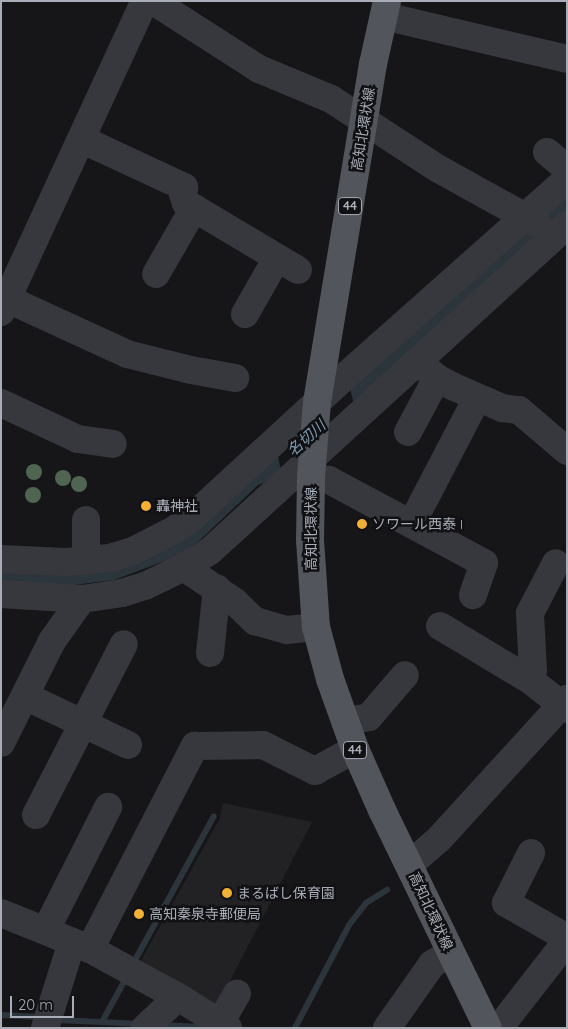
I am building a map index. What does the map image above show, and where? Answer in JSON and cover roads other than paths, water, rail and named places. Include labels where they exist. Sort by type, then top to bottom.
[{"type":"main road","name":"高知北環状線","points":[[385,9],[364,119],[316,406],[312,461],[310,540],[316,627],[330,679],[355,749],[450,953],[488,1028]]},
{"type":"street","points":[[145,1],[3,302],[127,354],[191,370],[235,378]]},
{"type":"street","points":[[153,1],[259,69],[331,99],[437,168],[549,227]]},
{"type":"street","points":[[385,9],[567,59]]},
{"type":"street","points":[[81,139],[184,187],[182,191],[186,203],[288,264],[245,314]]},
{"type":"street","points":[[1,594],[82,599],[122,593],[144,586],[186,566],[210,551],[312,461],[427,370],[549,227],[567,179]]},
{"type":"street","points":[[156,274],[194,208]]},
{"type":"street","points":[[1,559],[86,561],[110,558],[133,551],[174,530],[316,406],[549,227]]},
{"type":"street","points":[[427,370],[476,398],[502,408],[518,410],[563,441]]},
{"type":"street","points":[[408,432],[427,370]]},
{"type":"street","points":[[412,523],[476,398]]},
{"type":"street","points":[[1,403],[78,439],[113,444]]},
{"type":"street","points":[[312,461],[329,480],[484,563],[473,595]]},
{"type":"street","points":[[86,520],[86,561]]},
{"type":"street","points":[[530,680],[533,671],[530,613],[556,563]]},
{"type":"street","points":[[186,566],[191,572],[216,588],[255,621],[287,630],[316,627]]},
{"type":"street","points":[[210,653],[216,588]]},
{"type":"street","points":[[1,743],[52,641],[82,599]]},
{"type":"street","points":[[409,865],[439,839],[565,704],[530,680],[440,626]]},
{"type":"street","points":[[36,815],[124,644]]},
{"type":"street","points":[[344,721],[369,717],[405,675]]},
{"type":"street","points":[[25,696],[128,745]]},
{"type":"street","points":[[45,1028],[81,945],[195,746],[263,745],[315,771],[355,749]]},
{"type":"street","points":[[46,930],[108,807]]},
{"type":"street","points":[[499,1028],[562,947],[564,936],[506,904],[531,853]]},
{"type":"street","points":[[1,913],[81,945],[178,997],[224,1025],[237,994]]},
{"type":"street","points":[[387,1028],[432,964],[450,953]]},
{"type":"street","points":[[145,1028],[178,997]]},
{"type":"water","points":[[523,232],[533,240],[266,482],[258,485],[199,541],[178,556],[114,580],[73,585],[1,582],[1,571],[130,564]]},
{"type":"waterway","name":"名切川","points":[[489,272],[567,203]]},
{"type":"waterway","points":[[134,962],[214,816]]},
{"type":"waterway","points":[[295,1028],[349,925],[366,903],[387,890]]},
{"type":"waterway","points":[[56,1020],[102,1022],[126,978]]},
{"type":"waterway","points":[[1,1015],[39,1017]]},
{"type":"waterway","points":[[102,1022],[139,1024]]},
{"type":"waterway","points":[[160,1025],[202,1027]]},
{"type":"place","name":"轟神社","points":[[146,506]]},
{"type":"place","name":"ソワール西泰 I","points":[[362,524]]},
{"type":"place","name":"まるばし保育園","points":[[227,893]]},
{"type":"place","name":"高知秦泉寺郵便局","points":[[139,914]]}]
